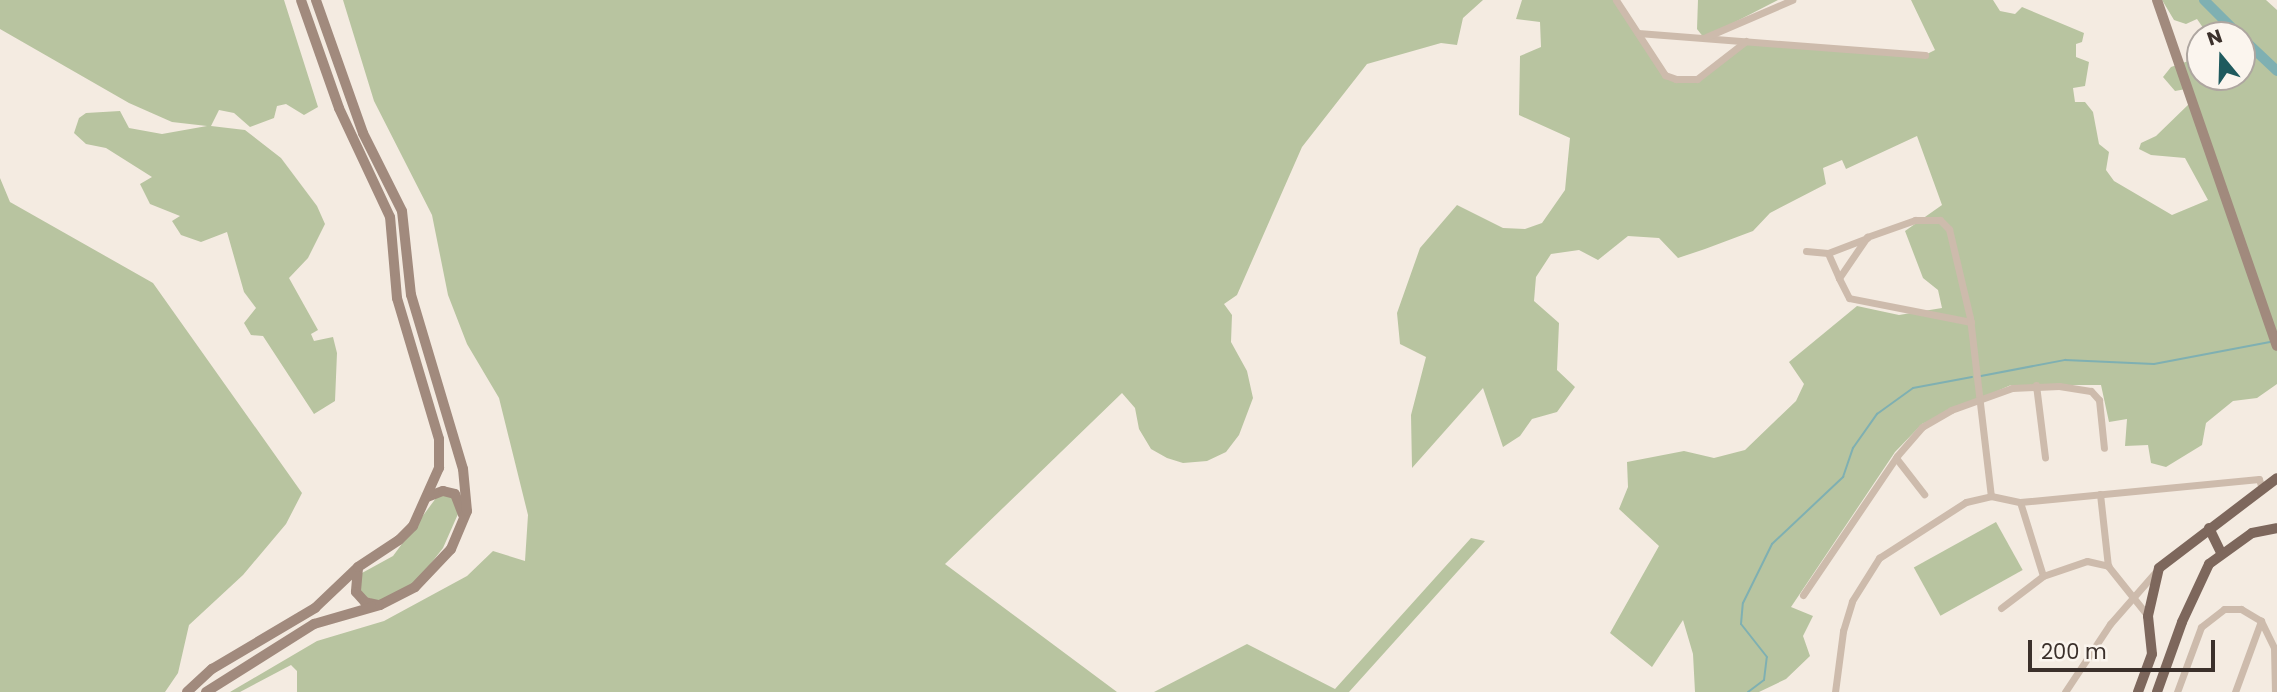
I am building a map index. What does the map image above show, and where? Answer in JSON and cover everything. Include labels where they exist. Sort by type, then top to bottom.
[{"type":"main road","points":[[187,692],[212,669],[315,608],[358,568],[413,526],[439,468],[439,439],[397,298],[394,233],[339,108],[301,0]]},
{"type":"main road","points":[[206,692],[314,624],[380,606],[429,575],[451,549],[464,522],[467,497],[463,469],[411,295],[402,211],[359,123],[316,0]]},
{"type":"main road","points":[[2157,0],[2277,346]]},
{"type":"main road","points":[[2138,692],[2152,654],[2148,617],[2159,568],[2269,484]]},
{"type":"main road","points":[[427,497],[443,491],[455,494],[464,522]]},
{"type":"main road","points":[[2209,528],[2221,553]]},
{"type":"main road","points":[[2157,692],[2199,580],[2221,553],[2252,533],[2277,528]]},
{"type":"main road","points":[[358,568],[355,588],[360,598],[380,606]]},
{"type":"street","points":[[1616,0],[1665,75],[1676,79],[1697,79],[1746,41]]},
{"type":"street","points":[[1704,38],[1792,0]]},
{"type":"street","points":[[1726,30],[1730,55]]},
{"type":"street","points":[[1638,33],[1925,55]]},
{"type":"street","points":[[1806,251],[1828,253],[1915,220],[1940,220],[1955,244],[1971,322],[1991,496]]},
{"type":"street","points":[[1839,278],[1867,237]]},
{"type":"street","points":[[1828,253],[1849,298],[1971,322]]},
{"type":"street","points":[[2036,385],[2045,457]]},
{"type":"street","points":[[1803,595],[1896,458],[1922,427],[1951,410],[2012,388],[2036,385],[2096,395],[2105,448]]},
{"type":"street","points":[[1896,458],[1924,494]]},
{"type":"street","points":[[1835,692],[1843,631],[1852,601],[1879,558],[1946,513],[1991,496],[2020,502],[2100,494],[2269,484]]},
{"type":"street","points":[[2100,494],[2108,566],[2148,617]]},
{"type":"street","points":[[2020,502],[2043,576]]},
{"type":"street","points":[[2001,608],[2043,576],[2087,561],[2108,566]]},
{"type":"street","points":[[2065,692],[2132,596],[2159,568]]},
{"type":"street","points":[[2177,692],[2201,627],[2210,615],[2224,609],[2241,609],[2261,621],[2274,648],[2275,692]]},
{"type":"street","points":[[2235,692],[2261,621]]},
{"type":"green space","points":[[0,0],[284,0],[318,107],[304,115],[286,104],[277,106],[274,118],[250,127],[234,113],[219,110],[211,126],[245,130],[281,158],[317,206],[325,224],[308,258],[289,278],[318,330],[311,334],[314,341],[333,337],[337,353],[335,401],[314,414],[263,336],[251,335],[244,323],[256,308],[244,292],[227,232],[201,242],[181,235],[172,221],[180,216],[150,204],[140,184],[152,177],[106,148],[86,144],[74,133],[79,118],[86,113],[120,111],[129,128],[162,134],[207,126],[172,122],[129,103],[0,29]]},
{"type":"green space","points":[[343,0],[1483,0],[1463,18],[1457,45],[1441,43],[1367,64],[1302,147],[1237,295],[1224,304],[1232,315],[1231,342],[1247,371],[1253,398],[1239,435],[1226,452],[1207,461],[1183,463],[1151,449],[1139,429],[1135,408],[1122,393],[945,564],[1117,692],[297,692],[297,671],[291,665],[240,692],[230,692],[317,641],[384,621],[467,576],[493,551],[525,561],[528,515],[499,398],[467,344],[448,295],[432,215],[374,101]]},
{"type":"green space","points":[[1522,0],[1613,0],[1665,75],[1686,81],[1712,70],[1746,41],[1925,55],[1935,50],[1911,0],[1993,0],[2000,11],[2015,14],[2022,7],[2084,33],[2082,42],[2076,44],[2076,57],[2089,62],[2085,86],[2073,88],[2075,102],[2085,102],[2093,112],[2099,144],[2109,152],[2106,170],[2114,181],[2172,215],[2208,200],[2185,158],[2151,155],[2139,149],[2141,143],[2156,136],[2191,102],[2187,91],[2256,91],[2256,21],[2197,19],[2186,21],[2186,24],[2174,20],[2162,0],[2266,0],[2277,10],[2277,384],[2257,398],[2233,401],[2206,423],[2202,445],[2166,467],[2151,463],[2148,445],[2125,446],[2127,419],[2109,422],[2101,385],[2011,385],[1922,424],[1895,452],[1791,607],[1813,616],[1803,636],[1810,656],[1786,679],[1759,692],[1695,692],[1693,654],[1683,620],[1652,667],[1610,633],[1659,546],[1619,509],[1628,487],[1627,462],[1684,451],[1714,458],[1745,450],[1796,401],[1804,384],[1789,362],[1857,306],[1899,315],[1942,308],[1938,290],[1923,278],[1905,231],[1942,205],[1917,136],[1846,169],[1842,160],[1823,168],[1826,184],[1770,213],[1753,231],[1678,258],[1659,238],[1628,236],[1598,260],[1579,250],[1551,254],[1536,277],[1534,301],[1559,323],[1557,370],[1575,387],[1557,412],[1532,419],[1520,436],[1503,447],[1483,388],[1412,468],[1411,415],[1426,357],[1400,344],[1397,313],[1420,248],[1457,205],[1503,228],[1525,229],[1542,223],[1565,190],[1570,138],[1519,115],[1520,56],[1541,47],[1540,22],[1516,19]]},
{"type":"green space","points":[[1698,0],[1778,0],[1704,38],[1697,29]]},
{"type":"green space","points":[[2186,62],[2186,89],[2175,91],[2163,77],[2171,67]]},
{"type":"green space","points":[[0,178],[10,202],[153,283],[302,493],[286,524],[243,575],[189,625],[178,673],[165,692],[0,692]]},
{"type":"green space","points":[[439,494],[454,497],[458,514],[443,548],[425,571],[413,584],[380,602],[357,594],[362,573],[393,556]]},
{"type":"green space","points":[[1996,522],[2023,570],[1940,616],[1914,568]]},
{"type":"green space","points":[[1471,538],[1485,541],[1349,692],[1154,692],[1247,644],[1335,689]]},
{"type":"waterway","points":[[2204,0],[2225,21]]},
{"type":"waterway","points":[[2256,51],[2277,71]]},
{"type":"waterway","points":[[1981,376],[2065,360],[2154,364],[2270,342]]},
{"type":"waterway","points":[[1748,692],[1764,680],[1767,657],[1741,624],[1743,603],[1772,544],[1843,477],[1853,448],[1877,414],[1913,388],[1972,377]]}]
